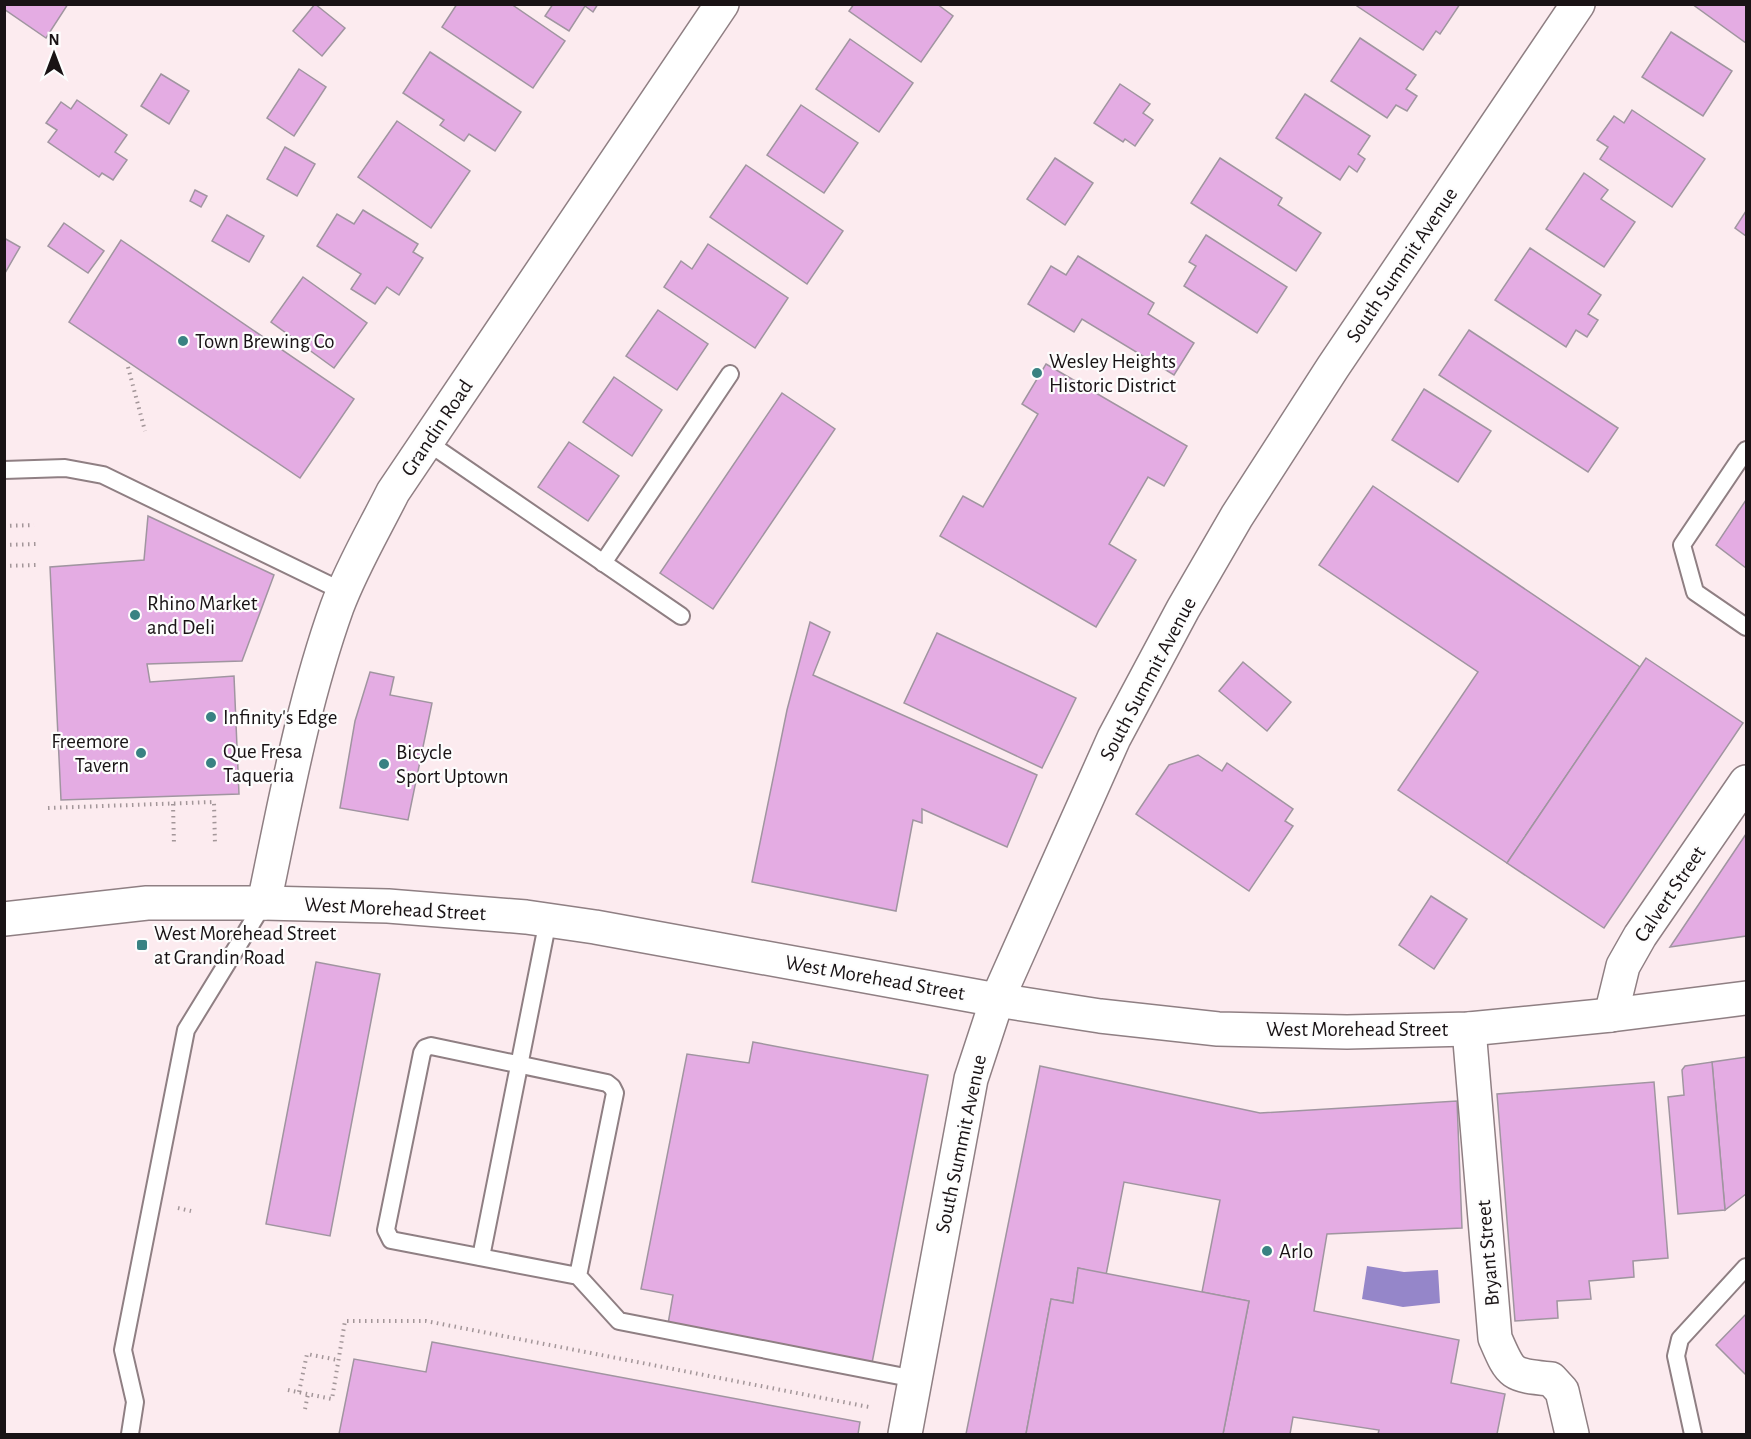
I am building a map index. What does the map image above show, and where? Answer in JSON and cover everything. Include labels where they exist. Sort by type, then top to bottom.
[{"type":"street","name":"Grandin Road","points":[[264,903],[305,712],[325,644],[354,566],[393,492],[722,4]]},
{"type":"street","name":"South Summit Avenue","points":[[904,1434],[971,1079],[996,1000],[1114,738],[1183,609],[1231,526],[1333,367],[1578,4]]},
{"type":"street","name":"Calvert Street","points":[[1611,1015],[1623,966],[1640,936],[1746,782]]},
{"type":"street","name":"West Morehead Street","points":[[4,919],[147,903],[264,903],[388,906],[548,920],[996,1000],[1100,1016],[1218,1029],[1347,1032],[1469,1029],[1611,1015],[1746,998]]},
{"type":"street","name":"Bryant Street","points":[[1469,1029],[1495,1338],[1507,1368],[1521,1376],[1551,1378],[1562,1391],[1572,1434]]},
{"type":"lane","points":[[603,562],[730,374]]},
{"type":"lane","points":[[427,442],[681,616]]},
{"type":"lane","points":[[1746,450],[1682,545],[1695,592],[1746,627]]},
{"type":"lane","points":[[4,470],[65,468],[103,475],[344,592]]},
{"type":"lane","points":[[130,1434],[135,1402],[123,1350],[186,1030],[264,903]]},
{"type":"lane","points":[[480,1257],[548,920]]},
{"type":"lane","points":[[578,1276],[615,1093],[612,1087],[607,1083],[431,1046],[425,1048],[422,1053],[386,1230],[392,1240],[578,1276],[619,1321],[915,1378]]},
{"type":"lane","points":[[1693,1434],[1676,1356],[1680,1339],[1746,1267]]},
{"type":"path","points":[[128,367],[145,431]]},
{"type":"path","points":[[4,526],[34,525]]},
{"type":"path","points":[[4,545],[36,543]]},
{"type":"path","points":[[4,566],[36,565]]},
{"type":"path","points":[[48,808],[214,802],[215,845]]},
{"type":"path","points":[[172,803],[174,845]]},
{"type":"path","points":[[288,1390],[332,1399],[345,1321],[426,1321],[869,1407]]},
{"type":"path","points":[[298,1392],[307,1354],[338,1360]]},
{"type":"path","points":[[305,1409],[308,1394]]},
{"type":"shaded area","points":[[1367,1266],[1404,1272],[1438,1270],[1440,1303],[1403,1307],[1362,1299]]},
{"type":"building","points":[[4,4],[68,4],[46,38],[4,9]]},
{"type":"building","points":[[315,4],[345,28],[322,56],[293,31]]},
{"type":"building","points":[[457,4],[511,4],[565,41],[533,88],[442,27]]},
{"type":"building","points":[[553,4],[598,4],[593,12],[585,6],[569,31],[545,16]]},
{"type":"building","points":[[854,4],[937,4],[953,16],[921,62],[849,11]]},
{"type":"building","points":[[1358,4],[1460,4],[1440,34],[1436,31],[1423,50],[1357,6]]},
{"type":"building","points":[[1692,4],[1746,4],[1746,43]]},
{"type":"building","points":[[1671,32],[1732,71],[1703,116],[1642,77]]},
{"type":"building","points":[[1360,38],[1416,75],[1406,89],[1417,96],[1407,111],[1396,105],[1387,118],[1331,81]]},
{"type":"building","points":[[850,39],[913,83],[879,132],[816,89]]},
{"type":"building","points":[[430,52],[521,112],[495,151],[469,134],[464,141],[440,125],[444,120],[403,93]]},
{"type":"building","points":[[299,69],[326,87],[294,136],[267,118]]},
{"type":"building","points":[[161,74],[189,91],[169,124],[141,106]]},
{"type":"building","points":[[1120,84],[1150,104],[1143,113],[1153,120],[1135,146],[1125,139],[1123,142],[1094,123]]},
{"type":"building","points":[[1305,94],[1370,136],[1358,154],[1365,159],[1357,172],[1349,166],[1340,180],[1276,138]]},
{"type":"building","points":[[77,100],[127,135],[115,152],[127,160],[113,180],[102,173],[99,177],[48,142],[57,130],[46,123],[61,102],[71,109]]},
{"type":"building","points":[[801,105],[858,143],[824,193],[767,155]]},
{"type":"building","points":[[1632,110],[1705,159],[1672,207],[1600,159],[1608,147],[1597,140],[1614,116],[1624,123]]},
{"type":"building","points":[[397,121],[470,171],[431,228],[358,177]]},
{"type":"building","points":[[285,147],[315,164],[297,196],[267,179]]},
{"type":"building","points":[[1055,158],[1093,183],[1065,225],[1027,199]]},
{"type":"building","points":[[1220,158],[1282,198],[1278,205],[1321,233],[1296,271],[1191,203]]},
{"type":"building","points":[[746,165],[843,231],[807,284],[710,217]]},
{"type":"building","points":[[1584,173],[1608,190],[1601,199],[1635,222],[1604,267],[1546,229]]},
{"type":"building","points":[[195,190],[207,196],[201,207],[190,201]]},
{"type":"building","points":[[363,210],[418,244],[413,252],[423,258],[399,295],[387,287],[375,304],[351,289],[361,274],[317,246],[337,214],[354,224]]},
{"type":"building","points":[[1746,211],[1746,236],[1735,228]]},
{"type":"building","points":[[227,215],[264,236],[249,262],[212,241]]},
{"type":"building","points":[[64,223],[104,251],[88,273],[48,246]]},
{"type":"building","points":[[1206,235],[1287,287],[1257,333],[1184,286],[1196,266],[1189,262]]},
{"type":"building","points":[[4,238],[20,247],[5,273],[4,273]]},
{"type":"building","name":"Town Brewing Co","points":[[121,240],[354,399],[300,478],[69,322]]},
{"type":"building","points":[[708,244],[788,298],[755,348],[664,287],[681,261],[692,269]]},
{"type":"building","points":[[1530,248],[1601,295],[1588,314],[1598,320],[1587,337],[1576,330],[1566,347],[1495,300]]},
{"type":"building","points":[[1078,256],[1154,303],[1148,314],[1194,343],[1174,375],[1082,319],[1074,332],[1028,304],[1051,266],[1066,275]]},
{"type":"building","points":[[303,277],[367,323],[334,368],[271,322]]},
{"type":"building","points":[[658,310],[708,344],[677,390],[626,356]]},
{"type":"building","points":[[1469,330],[1618,428],[1588,472],[1439,375]]},
{"type":"building","points":[[1046,364],[1187,446],[1164,486],[1148,477],[1109,544],[1136,560],[1096,627],[940,536],[963,496],[983,507],[1038,414],[1022,404]]},
{"type":"building","points":[[614,377],[662,410],[632,456],[583,422]]},
{"type":"building","points":[[1424,389],[1491,431],[1458,482],[1392,440]]},
{"type":"building","points":[[782,393],[835,429],[713,609],[660,573]]},
{"type":"building","points":[[569,442],[619,476],[588,521],[538,487]]},
{"type":"building","points":[[1373,486],[1640,667],[1507,863],[1398,790],[1478,672],[1319,565]]},
{"type":"building","points":[[1746,500],[1746,568],[1716,545]]},
{"type":"building","points":[[148,516],[274,575],[242,661],[147,664],[150,682],[234,676],[239,794],[61,800],[50,567],[144,560]]},
{"type":"building","points":[[810,622],[830,632],[813,675],[1037,775],[1007,847],[922,809],[922,823],[913,820],[896,911],[752,882],[787,710]]},
{"type":"building","points":[[937,633],[1076,698],[1042,768],[904,703]]},
{"type":"building","points":[[1646,658],[1743,723],[1604,928],[1507,863]]},
{"type":"building","points":[[1243,662],[1291,702],[1267,731],[1219,691]]},
{"type":"building","name":"Bicycle Sport Uptown","points":[[370,672],[394,677],[390,695],[432,703],[408,820],[340,808],[355,721]]},
{"type":"building","points":[[1198,755],[1222,771],[1227,763],[1293,809],[1285,821],[1293,826],[1249,891],[1136,814],[1169,765]]},
{"type":"building","points":[[1746,834],[1746,936],[1670,947]]},
{"type":"building","points":[[1431,896],[1467,919],[1434,969],[1399,945]]},
{"type":"building","points":[[316,962],[380,974],[330,1236],[266,1224]]},
{"type":"building","points":[[753,1042],[928,1075],[872,1363],[668,1324],[673,1295],[641,1289],[687,1054],[749,1063]]},
{"type":"building","points":[[1746,1057],[1746,1194],[1725,1210],[1712,1062]]},
{"type":"building","points":[[1712,1062],[1725,1210],[1678,1214],[1668,1097],[1684,1095],[1682,1070],[1685,1066]]},
{"type":"building","name":"Arlo","points":[[1040,1066],[1260,1113],[1457,1101],[1462,1228],[1327,1234],[1314,1311],[1459,1340],[1451,1383],[1505,1394],[1497,1434],[1378,1434],[1379,1430],[1293,1417],[1290,1434],[1223,1434],[1249,1301],[1202,1292],[1220,1200],[1124,1182],[1106,1275],[1078,1268],[1073,1303],[1051,1299],[1026,1434],[966,1434]]},
{"type":"building","points":[[1654,1082],[1668,1258],[1633,1261],[1634,1277],[1589,1281],[1591,1299],[1557,1301],[1558,1318],[1515,1321],[1497,1094]]},
{"type":"building","points":[[1078,1268],[1249,1301],[1223,1434],[1026,1434],[1051,1299],[1073,1303]]},
{"type":"building","points":[[1746,1314],[1746,1375],[1716,1345]]},
{"type":"building","points":[[432,1342],[860,1422],[858,1434],[339,1434],[354,1359],[426,1372]]},
{"type":"place","name":"Town Brewing Co","points":[[183,341]]},
{"type":"place","name":"Wesley Heights Historic District","points":[[1037,373]]},
{"type":"place","name":"Rhino Market and Deli","points":[[135,615]]},
{"type":"place","name":"Infinity's Edge","points":[[211,717]]},
{"type":"place","name":"Freemore Tavern","points":[[141,753]]},
{"type":"place","name":"Que Fresa Taqueria","points":[[211,763]]},
{"type":"place","name":"Bicycle Sport Uptown","points":[[384,764]]},
{"type":"place","name":"West Morehead Street at Grandin Road","points":[[142,945]]},
{"type":"place","name":"Arlo","points":[[1267,1251]]}]
